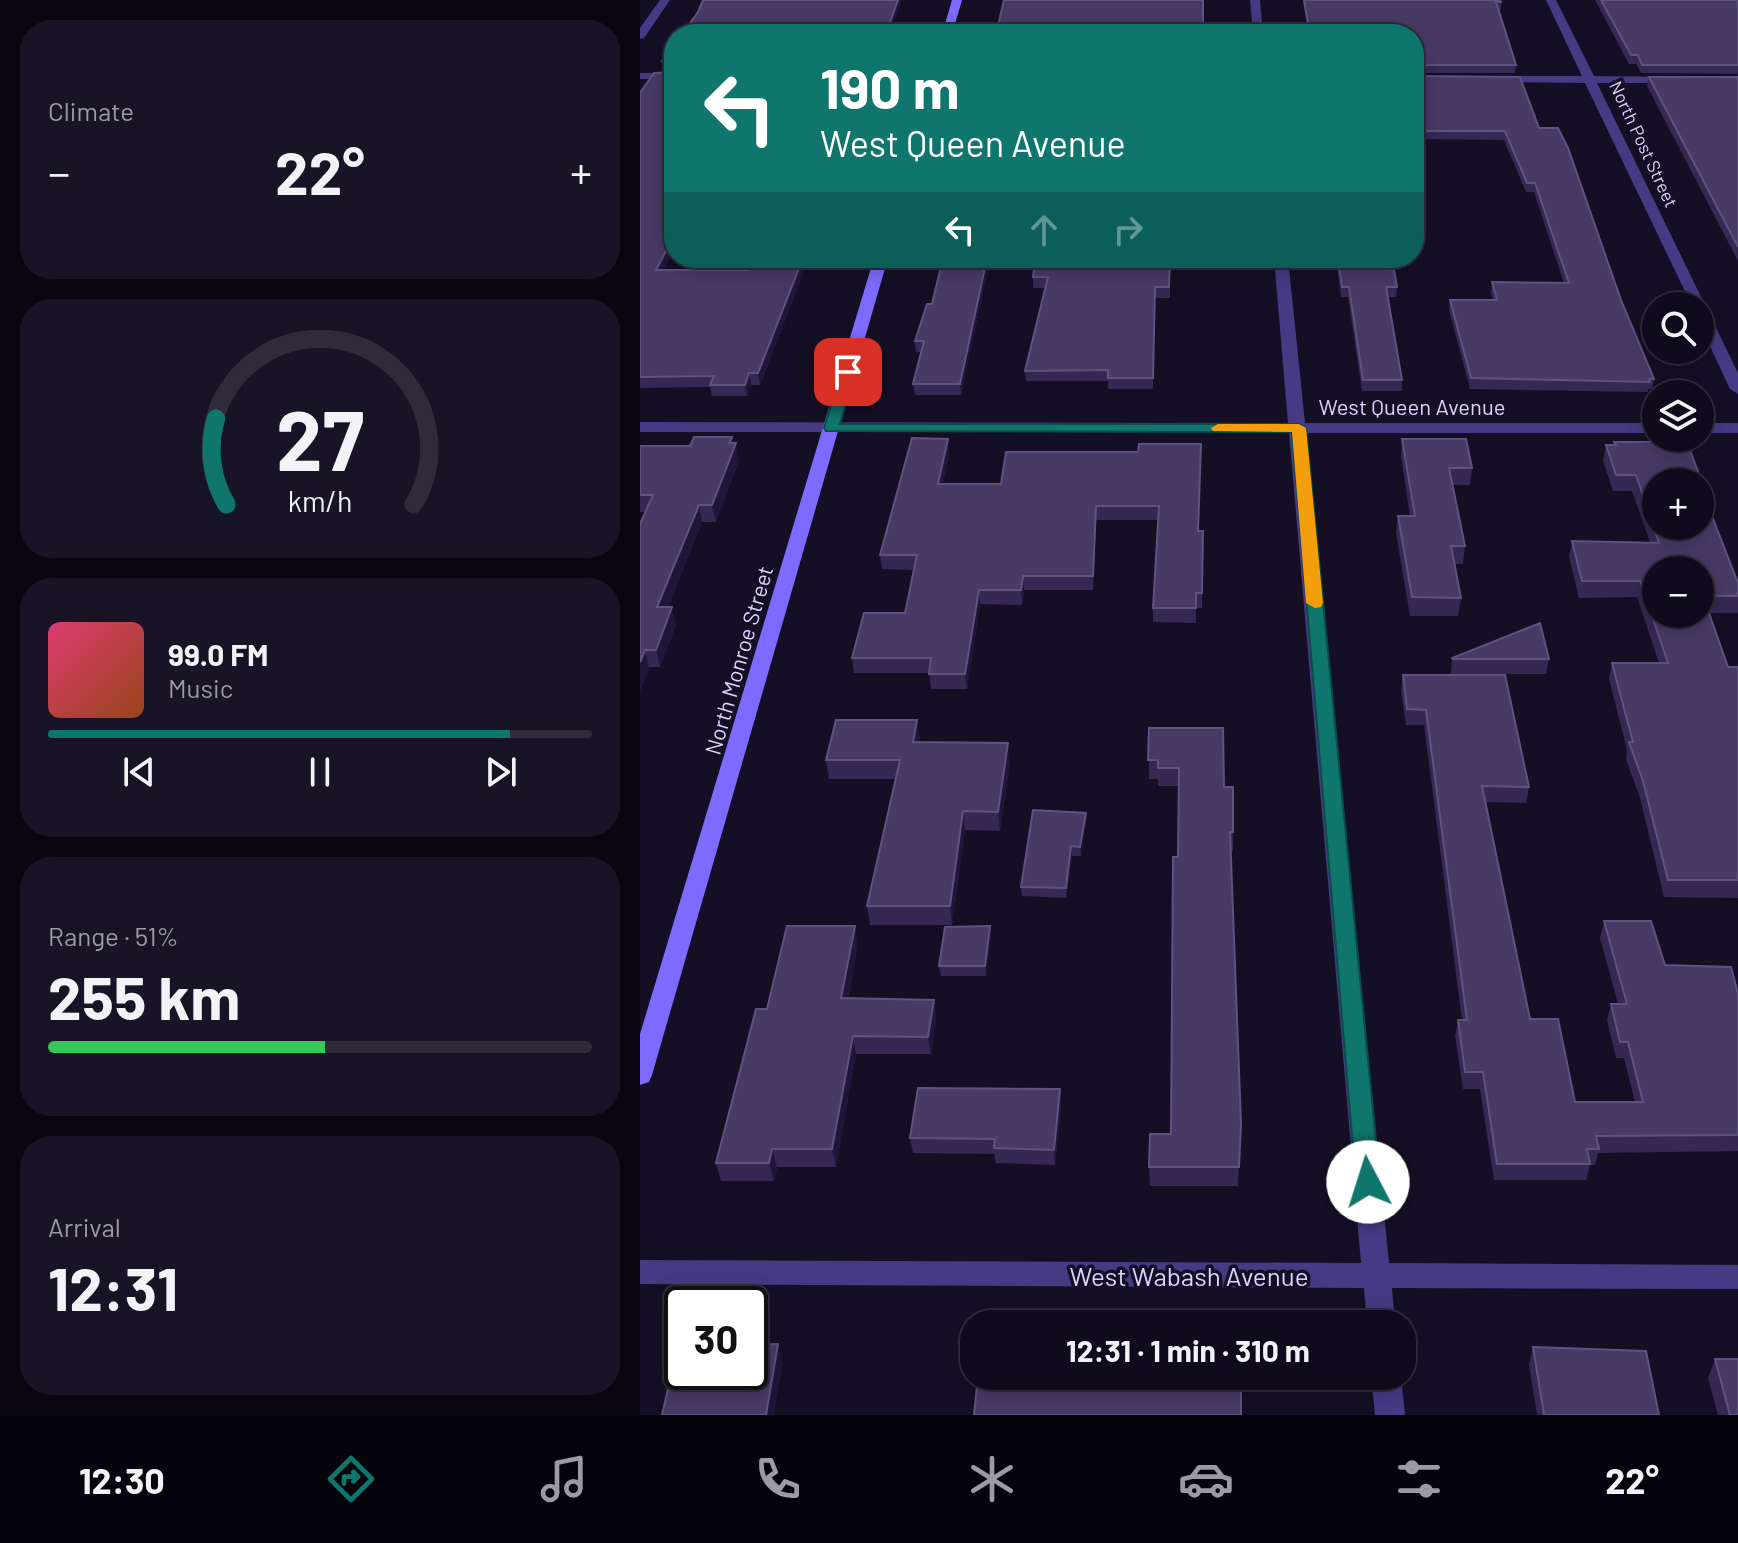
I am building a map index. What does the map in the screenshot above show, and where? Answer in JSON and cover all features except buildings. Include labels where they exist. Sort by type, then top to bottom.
[{"type":"main road","points":[[950,24],[957,0]]},
{"type":"main road","name":"North Monroe Street","points":[[640,1075],[878,268]]},
{"type":"street","points":[[640,36],[665,0]]},
{"type":"street","points":[[1255,0],[1257,24]]},
{"type":"street","name":"North Post Street","points":[[1551,0],[1691,292]]},
{"type":"street","points":[[640,76],[664,76]]},
{"type":"street","points":[[1483,79],[1694,80]]},
{"type":"street","points":[[1282,268],[1380,1310]]},
{"type":"street","name":"North Post Street","points":[[1714,339],[1738,389]]},
{"type":"street","name":"West Queen Avenue","points":[[640,427],[1642,428]]},
{"type":"street","points":[[1714,428],[1738,428]]},
{"type":"street","name":"West Wabash Avenue","points":[[640,1272],[1738,1277]]},
{"type":"street","points":[[1387,1390],[1390,1415]]},
{"type":"slow traffic","points":[[1218,428],[1299,428],[1315,603]]},
{"type":"route","points":[[848,372],[831,428],[1299,428],[1368,1182]]}]
